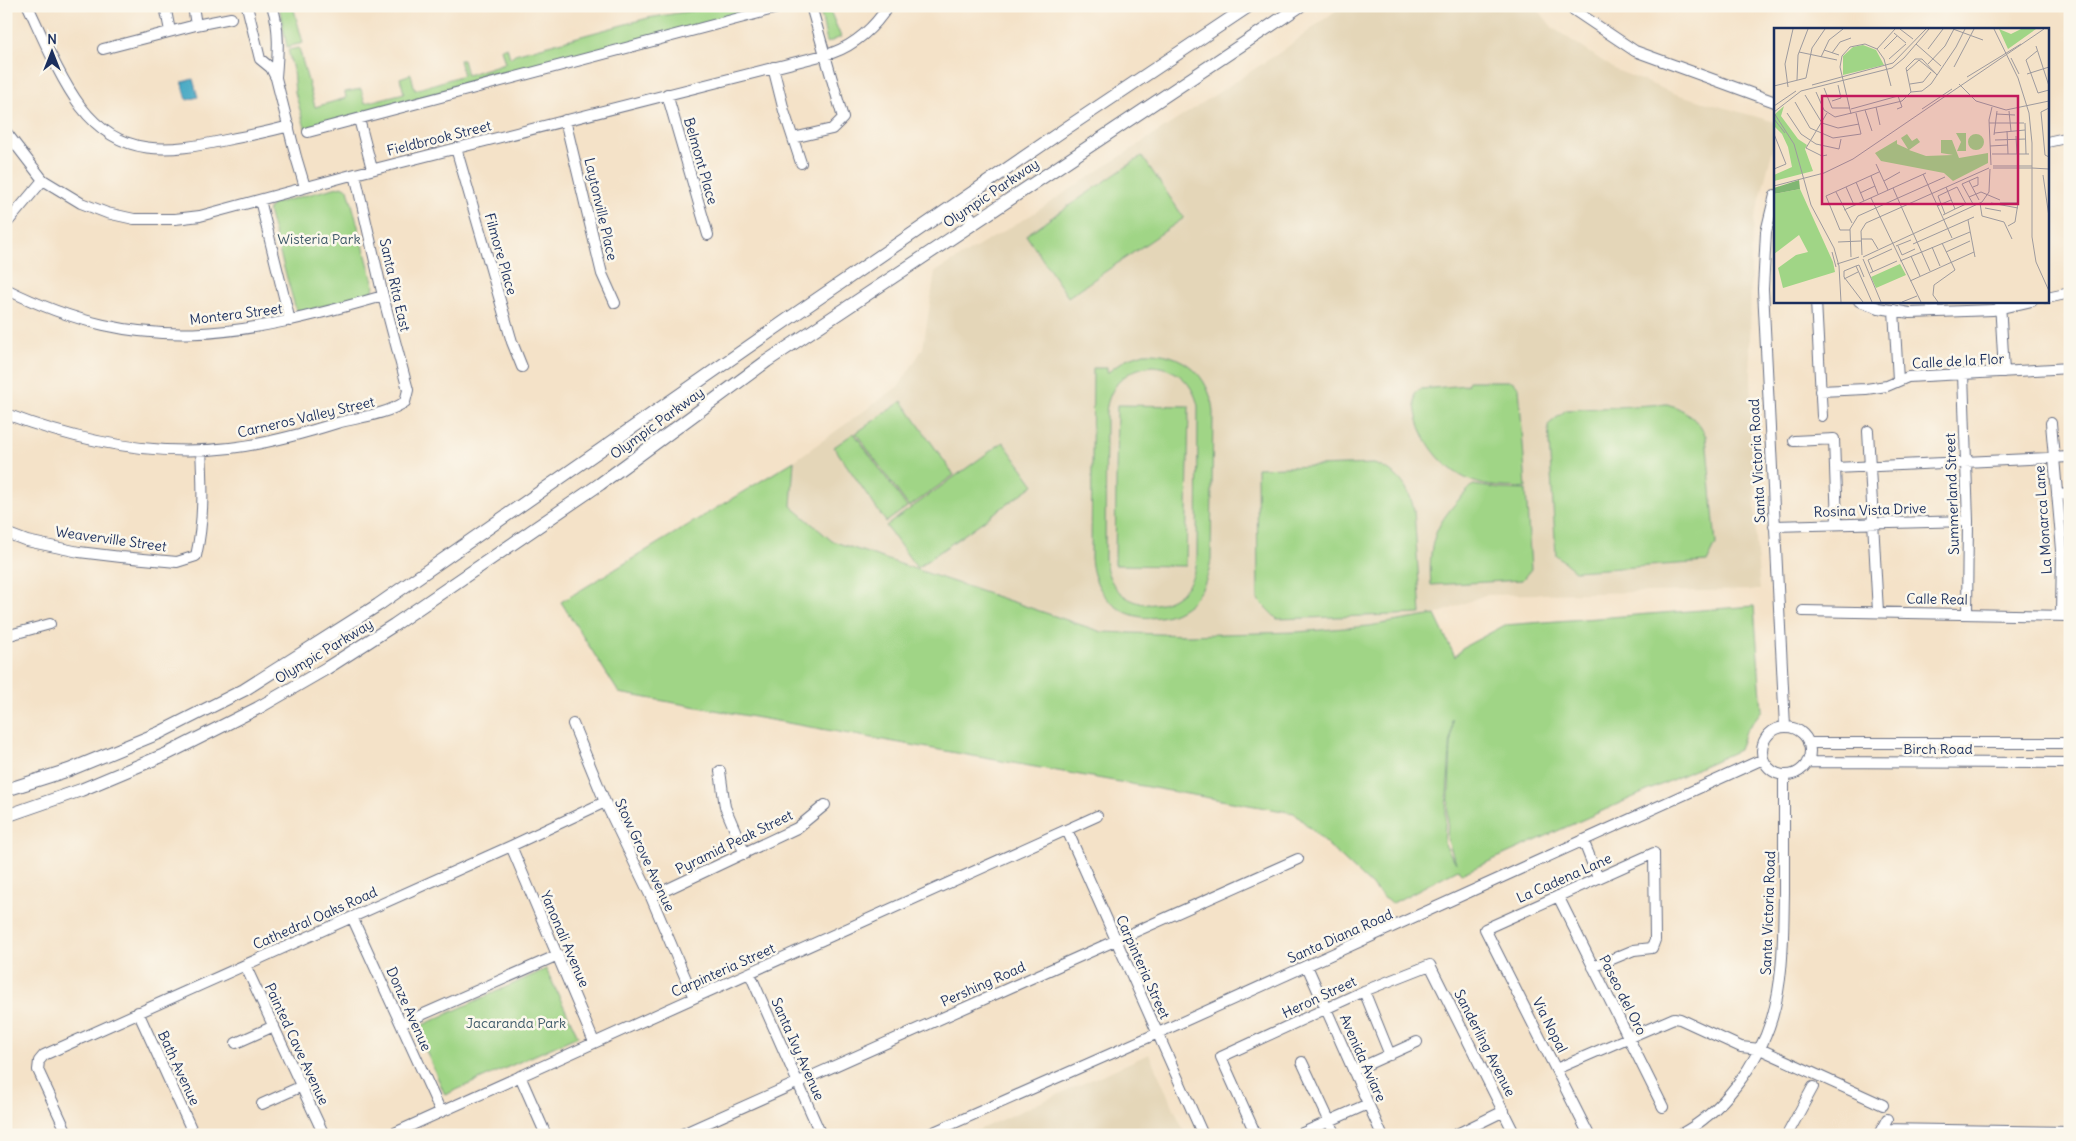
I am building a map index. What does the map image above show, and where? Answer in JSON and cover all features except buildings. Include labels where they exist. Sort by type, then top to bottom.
[{"type":"main road","name":"Olympic Parkway","points":[[6,790],[69,770],[159,733],[244,690],[378,605],[959,203],[1249,6]]},
{"type":"main road","name":"Olympic Parkway","points":[[6,816],[80,790],[168,753],[258,708],[327,668],[394,625],[600,484],[767,361],[1300,6]]},
{"type":"main road","points":[[959,203],[974,223]]},
{"type":"street","points":[[28,6],[54,59],[81,107],[106,131],[126,142],[159,150],[182,149],[289,126]]},
{"type":"street","points":[[165,6],[170,31]]},
{"type":"street","points":[[193,6],[196,25]]},
{"type":"street","points":[[247,6],[260,59],[271,68],[276,78],[305,187]]},
{"type":"street","points":[[272,6],[275,14],[278,56],[276,78]]},
{"type":"street","points":[[308,132],[785,6]]},
{"type":"street","points":[[792,138],[832,129],[843,118],[812,6]]},
{"type":"street","name":"Fieldbrook Street","points":[[6,132],[43,180],[62,193],[94,208],[134,218],[163,220],[200,216],[372,169],[847,48],[879,21],[888,6]]},
{"type":"street","points":[[1568,6],[1635,51],[1774,102]]},
{"type":"street","points":[[103,49],[170,31],[231,18]]},
{"type":"street","points":[[773,67],[792,138],[801,163]]},
{"type":"street","name":"Belmont Place","points":[[667,94],[708,235]]},
{"type":"street","points":[[359,119],[372,169]]},
{"type":"street","name":"Laytonville Place","points":[[564,120],[602,274],[614,303]]},
{"type":"street","points":[[2048,142],[2070,137]]},
{"type":"street","name":"Filmore Place","points":[[456,148],[512,342],[522,367]]},
{"type":"street","name":"Santa Rita East","points":[[355,174],[382,296],[408,390],[405,402]]},
{"type":"street","points":[[6,224],[43,180]]},
{"type":"street","name":"Santa Victoria Road","points":[[1774,199],[1766,232],[1763,289],[1785,727]]},
{"type":"street","points":[[260,200],[290,321]]},
{"type":"street","name":"Montera Street","points":[[6,289],[50,309],[85,321],[141,332],[166,334],[221,332],[290,321],[382,296]]},
{"type":"street","points":[[1763,289],[1774,289]]},
{"type":"street","points":[[2048,298],[2070,293]]},
{"type":"street","points":[[1816,302],[1822,416]]},
{"type":"street","points":[[1863,302],[1910,313],[2024,302]]},
{"type":"street","points":[[2000,305],[2004,372]]},
{"type":"street","points":[[1894,310],[1898,380]]},
{"type":"street","name":"Calle de la Flor","points":[[1820,391],[1887,386],[1908,377],[2070,368]]},
{"type":"street","name":"Summerland Street","points":[[1963,374],[1968,521],[1967,614]]},
{"type":"street","name":"Carneros Valley Street","points":[[6,414],[58,432],[114,444],[157,450],[201,450],[231,448],[275,440],[384,412],[405,402]]},
{"type":"street","name":"La Monarca Lane","points":[[2050,422],[2062,550],[2065,616]]},
{"type":"street","points":[[1868,431],[1878,612]]},
{"type":"street","points":[[1794,441],[1834,439],[1837,524]]},
{"type":"street","name":"Weaverville Street","points":[[6,533],[27,541],[92,553],[177,562],[196,556],[202,531],[201,450]]},
{"type":"street","points":[[1835,468],[2070,457]]},
{"type":"street","points":[[2057,495],[2070,494]]},
{"type":"street","name":"Rosina Vista Drive","points":[[1774,526],[1968,521]]},
{"type":"street","name":"Calle Real","points":[[1803,610],[2065,616]]},
{"type":"street","points":[[6,636],[50,624]]},
{"type":"street","name":"Stow Grove Avenue","points":[[573,724],[605,802],[651,897],[694,998]]},
{"type":"street","points":[[1785,727],[1799,731],[1808,743],[1810,749],[1807,762],[1797,772],[1784,774],[1771,770],[1763,759],[1762,744],[1777,728],[1785,727]]},
{"type":"street","name":"Birch Road","points":[[1808,743],[2070,743]]},
{"type":"street","points":[[1964,743],[1964,762]]},
{"type":"street","name":"Santa Diana Road","points":[[927,1135],[1307,966],[1763,759]]},
{"type":"street","name":"Birch Road","points":[[1807,762],[2070,763]]},
{"type":"street","points":[[720,771],[725,807],[745,854]]},
{"type":"street","name":"Santa Victoria Road","points":[[1679,1135],[1693,1128],[1718,1106],[1735,1087],[1760,1049],[1772,1018],[1781,971],[1784,924],[1784,774]]},
{"type":"street","name":"Cathedral Oaks Road","points":[[68,1135],[38,1070],[39,1061],[44,1055],[605,802]]},
{"type":"street","name":"Pyramid Peak Street","points":[[651,897],[798,828],[825,805]]},
{"type":"street","name":"Carpinteria Street","points":[[390,1135],[1097,816]]},
{"type":"street","name":"Carpinteria Street","points":[[1067,830],[1204,1135]]},
{"type":"street","points":[[1583,840],[1598,878]]},
{"type":"street","name":"Yanonali Avenue","points":[[511,846],[594,1042]]},
{"type":"street","name":"La Cadena Lane","points":[[1485,929],[1654,853],[1655,940],[1652,948],[1634,950],[1593,967]]},
{"type":"street","name":"Pershing Road","points":[[680,1135],[1298,859]]},
{"type":"street","name":"Paseo del Oro","points":[[1558,896],[1663,1107]]},
{"type":"street","name":"Donze Avenue","points":[[352,917],[441,1112]]},
{"type":"street","name":"Via Nopal","points":[[1485,929],[1589,1135]]},
{"type":"street","points":[[401,1024],[558,955]]},
{"type":"street","name":"Painted Cave Avenue","points":[[245,965],[324,1135]]},
{"type":"street","name":"Heron Street","points":[[1256,1135],[1221,1057],[1364,991],[1430,965]]},
{"type":"street","name":"Sanderling Avenue","points":[[1430,965],[1515,1135]]},
{"type":"street","name":"Avenida Aviare","points":[[1307,966],[1382,1135]]},
{"type":"street","name":"Santa Ivy Avenue","points":[[750,974],[821,1135]]},
{"type":"street","points":[[1364,991],[1390,1055]]},
{"type":"street","name":"Bath Avenue","points":[[138,1012],[194,1135]]},
{"type":"street","points":[[1556,1069],[1674,1018],[1691,1023],[1741,1047],[1760,1049],[1883,1105]]},
{"type":"street","points":[[236,1043],[274,1026]]},
{"type":"street","points":[[1353,1071],[1418,1042]]},
{"type":"street","points":[[1302,1062],[1336,1135]]},
{"type":"street","points":[[520,1076],[546,1135]]},
{"type":"street","points":[[262,1104],[302,1086]]},
{"type":"street","points":[[1790,1134],[1814,1086]]},
{"type":"street","points":[[1298,1135],[1368,1104]]},
{"type":"street","points":[[1455,1135],[1504,1112]]},
{"type":"street","points":[[1887,1119],[1880,1132],[2070,1132]]},
{"type":"shaded area","points":[[1342,6],[1535,6],[1553,28],[1616,70],[1676,94],[1774,122],[1774,145],[1754,222],[1751,259],[1750,344],[1756,541],[1760,590],[1485,595],[1435,615],[1369,626],[1297,632],[1187,635],[1102,632],[832,541],[791,506],[794,461],[899,386],[923,348],[935,272],[1031,215],[1282,51]]},
{"type":"shaded area","points":[[1149,1054],[1186,1135],[967,1135]]},
{"type":"green space","points":[[279,6],[293,6],[303,43],[287,47]]},
{"type":"green space","points":[[721,6],[781,6],[305,128],[295,92],[293,70],[288,50],[299,48],[315,107],[346,98],[345,92],[361,89],[365,103],[404,93],[400,78],[411,74],[415,90],[463,75],[459,60],[463,60],[467,75],[505,63],[501,49],[507,47],[510,58],[515,54],[648,18]]},
{"type":"green space","points":[[816,6],[828,6],[841,37],[827,43],[822,18]]},
{"type":"green space","points":[[1142,156],[1184,218],[1068,297],[1026,235]]},
{"type":"green space","name":"Wisteria Park","points":[[342,186],[348,189],[374,285],[373,291],[366,295],[304,311],[296,310],[268,211],[272,204]]},
{"type":"green space","points":[[1144,353],[1158,353],[1182,361],[1192,368],[1207,387],[1213,413],[1211,559],[1204,585],[1190,603],[1171,614],[1150,618],[1129,614],[1111,603],[1098,584],[1091,558],[1093,368],[1107,368],[1107,373],[1126,359]],"holes":[[[1144,367],[1162,367],[1183,378],[1192,390],[1198,406],[1197,559],[1191,579],[1181,593],[1166,602],[1150,604],[1134,601],[1120,592],[1110,578],[1105,558],[1106,412],[1115,386],[1127,374]]]},
{"type":"green space","points":[[1469,381],[1512,381],[1519,387],[1526,488],[1485,485],[1460,475],[1438,457],[1423,433],[1415,407],[1415,393],[1421,389],[1467,385]]},
{"type":"green space","points":[[902,401],[954,475],[909,507],[856,433]]},
{"type":"green space","points":[[1667,404],[1690,416],[1706,436],[1716,544],[1707,562],[1575,571],[1556,555],[1548,425],[1566,410]]},
{"type":"green space","points":[[1117,405],[1189,406],[1186,566],[1115,565]]},
{"type":"green space","points":[[854,433],[907,507],[886,522],[834,447]]},
{"type":"green space","points":[[1003,442],[1034,485],[917,568],[886,526]]},
{"type":"green space","points":[[794,461],[791,506],[832,541],[1102,632],[1187,635],[1297,632],[1369,626],[1435,615],[1455,657],[1462,648],[1505,625],[1754,606],[1762,710],[1744,734],[1739,750],[1461,874],[1458,869],[1391,904],[1294,813],[619,693],[561,602]],"holes":[[[1452,719],[1447,839],[1456,863],[1444,843]]]},
{"type":"green space","points":[[1374,464],[1390,471],[1396,476],[1405,487],[1412,501],[1421,614],[1277,619],[1258,600],[1257,468]]},
{"type":"green space","points":[[1473,485],[1526,490],[1531,569],[1522,580],[1431,585],[1431,553],[1438,529],[1444,518]]},
{"type":"green space","name":"Jacaranda Park","points":[[546,969],[578,1036],[445,1095],[416,1028]]},
{"type":"water","points":[[193,79],[198,97],[187,100],[182,82]]}]
